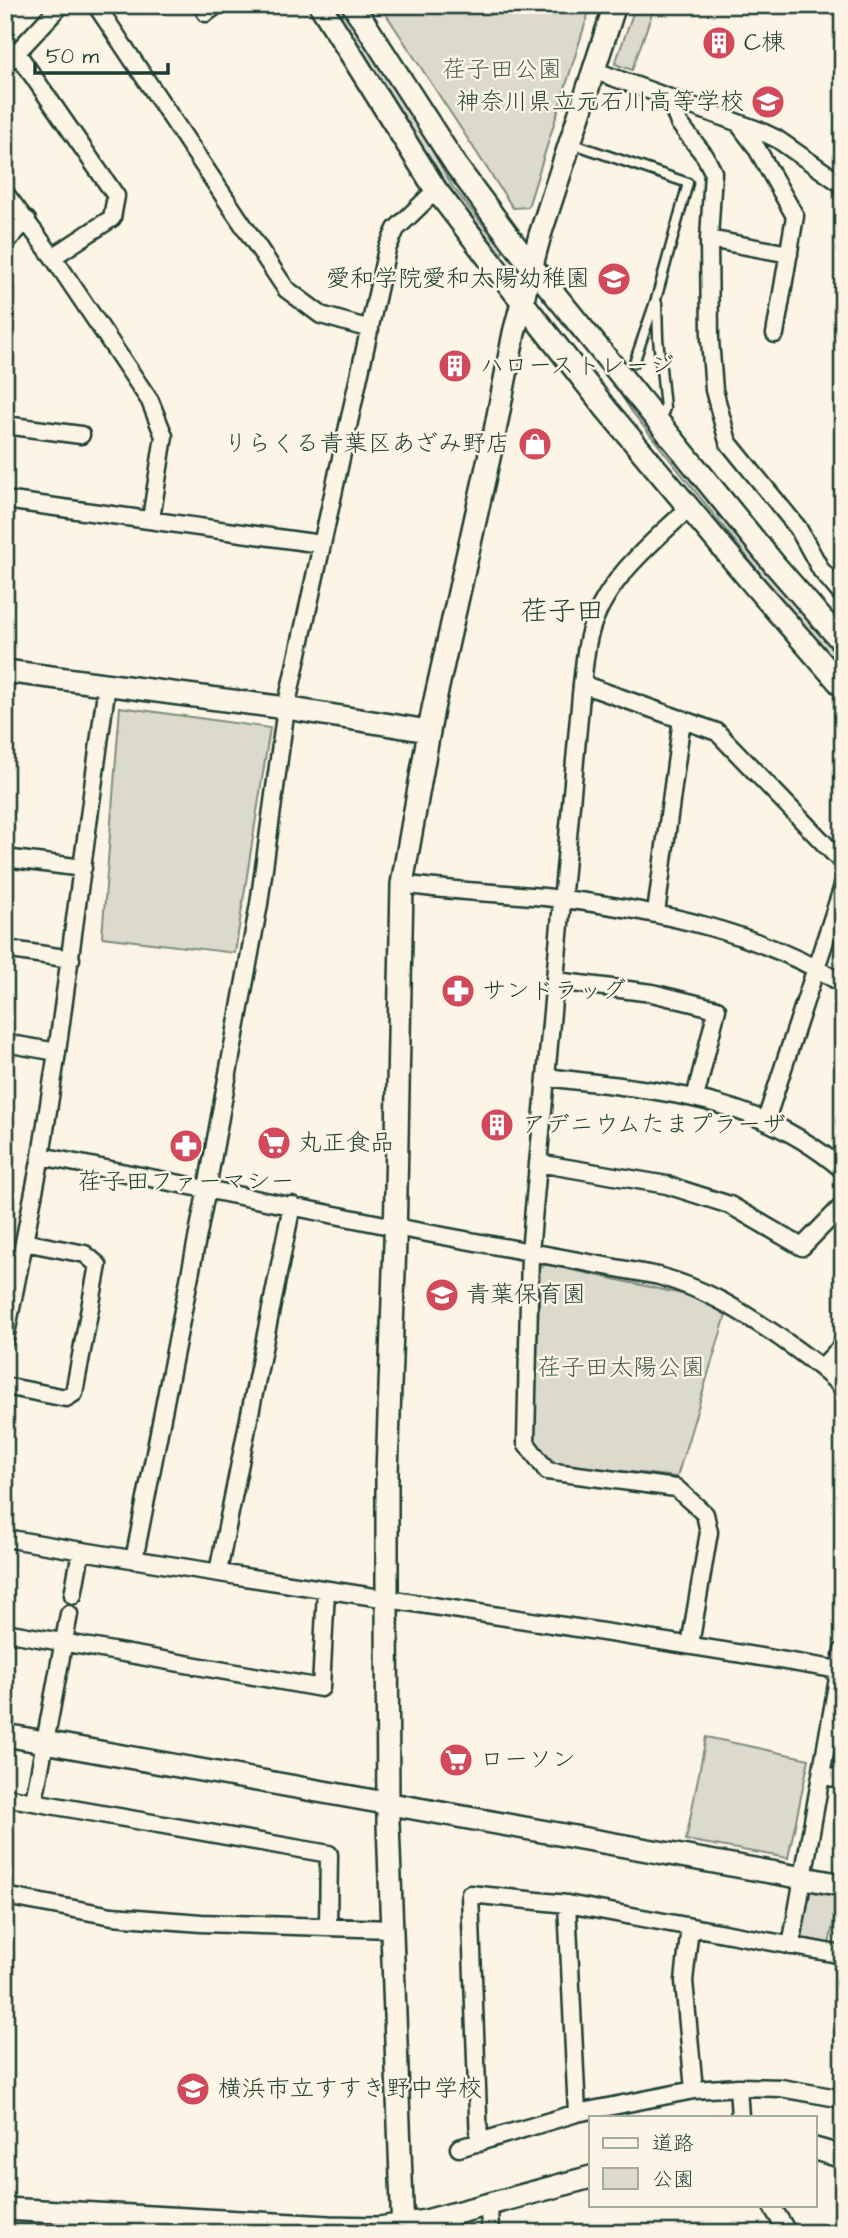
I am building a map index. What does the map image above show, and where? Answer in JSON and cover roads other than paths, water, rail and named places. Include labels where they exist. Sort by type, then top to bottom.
[{"type":"street","points":[[5,65],[61,5]]},
{"type":"street","points":[[96,5],[286,289],[321,315],[370,329]]},
{"type":"street","points":[[201,5],[206,13],[217,5]]},
{"type":"street","points":[[320,5],[436,190],[607,410],[843,687]]},
{"type":"street","points":[[353,5],[457,167],[533,268],[775,565],[843,643]]},
{"type":"street","points":[[403,2228],[387,1804],[387,1473],[402,884],[428,731],[522,302],[540,235],[615,5]]},
{"type":"street","points":[[17,52],[117,196],[112,218],[54,257]]},
{"type":"street","points":[[593,71],[777,139],[843,185]]},
{"type":"street","points":[[669,98],[679,123],[705,156],[713,172],[709,239],[711,352],[714,390],[728,443],[798,528],[821,570],[843,596]]},
{"type":"street","points":[[738,123],[756,147],[795,216],[775,334]]},
{"type":"street","points":[[134,1560],[259,904],[286,708],[321,544],[387,249],[396,229],[436,190]]},
{"type":"street","points":[[5,193],[54,257],[150,401],[164,436],[151,519]]},
{"type":"street","points":[[5,243],[27,220]]},
{"type":"street","points":[[709,239],[789,254]]},
{"type":"street","points":[[5,425],[80,435]]},
{"type":"street","points":[[5,500],[321,544]]},
{"type":"street","points":[[690,507],[641,551],[611,590],[597,614],[589,636],[582,684],[530,1252],[526,1443],[547,1471],[676,1488],[705,1514],[709,1532],[690,1645]]},
{"type":"street","points":[[5,671],[286,708],[428,731]]},
{"type":"street","points":[[5,1339],[10,1280],[24,1242],[41,1156],[71,959],[107,684]]},
{"type":"street","points":[[582,684],[717,732],[843,863]]},
{"type":"street","points":[[656,913],[682,719]]},
{"type":"street","points":[[5,858],[83,868]]},
{"type":"street","points":[[402,884],[563,899],[656,913],[732,933],[818,968],[843,984]]},
{"type":"street","points":[[766,1120],[843,886]]},
{"type":"street","points":[[5,949],[71,959]]},
{"type":"street","points":[[556,981],[652,993],[717,1009],[695,1098]]},
{"type":"street","points":[[5,1043],[57,1052]]},
{"type":"street","points":[[547,1077],[695,1098],[734,1107],[766,1120],[824,1154],[843,1170]]},
{"type":"street","points":[[41,1156],[395,1227],[659,1276],[688,1284],[732,1305],[822,1367],[843,1388]]},
{"type":"street","points":[[538,1163],[667,1185],[730,1205],[803,1247],[843,1205]]},
{"type":"street","points":[[218,1572],[292,1205]]},
{"type":"street","points":[[5,1386],[66,1398],[74,1393],[98,1265],[85,1254],[24,1242]]},
{"type":"street","points":[[822,1367],[843,1345]]},
{"type":"street","points":[[5,1538],[839,1670]]},
{"type":"street","points":[[73,1595],[81,1551]]},
{"type":"street","points":[[5,1632],[321,1688],[326,1590]]},
{"type":"street","points":[[34,1801],[69,1614]]},
{"type":"street","points":[[791,1946],[843,1650]]},
{"type":"street","points":[[5,1735],[843,1885]]},
{"type":"street","points":[[822,1776],[843,1779]]},
{"type":"street","points":[[5,1797],[329,1854],[328,1927]]},
{"type":"street","points":[[479,2143],[470,1894],[567,1904],[843,1955]]},
{"type":"street","points":[[5,1896],[112,1916],[201,1923],[392,1929]]},
{"type":"street","points":[[567,1904],[577,2113]]},
{"type":"street","points":[[690,1927],[684,1981],[694,2090]]},
{"type":"street","points":[[738,2087],[740,2116]]},
{"type":"street","points":[[459,2148],[577,2113],[694,2090],[781,2088],[843,2099]]},
{"type":"street","points":[[816,2149],[843,2157]]},
{"type":"street","points":[[5,2209],[329,2227],[403,2228],[589,2178]]},
{"type":"street","points":[[489,2205],[490,2233]]},
{"type":"street","points":[[772,2206],[788,2233]]},
{"type":"lane","points":[[570,143],[688,183],[657,296],[634,363]]},
{"type":"lane","points":[[657,296],[665,408],[660,423]]},
{"type":"place","name":"C棟","points":[[719,43]]},
{"type":"place","name":"神奈川県立元石川高等学校","points":[[768,102]]},
{"type":"place","name":"愛和学院愛和太陽幼稚園","points":[[614,279]]},
{"type":"place","name":"ハローストレージ","points":[[455,366]]},
{"type":"place","name":"りらくる青葉区あざみ野店","points":[[535,444]]},
{"type":"place","name":"サンドラッグ","points":[[458,991]]},
{"type":"place","name":"アデニウムたまプラーザ","points":[[497,1125]]},
{"type":"place","name":"丸正食品","points":[[274,1143]]},
{"type":"place","name":"荏子田ファーマシー","points":[[186,1146]]},
{"type":"place","name":"青葉保育園","points":[[442,1295]]},
{"type":"place","name":"ローソン","points":[[456,1760]]},
{"type":"place","name":"横浜市立すすき野中学校","points":[[193,2089]]},
{"type":"district","name":"荏子田","points":[[562,611]]},
{"type":"park label","name":"荏子田公園","points":[[502,70]]},
{"type":"park label","name":"荏子田太陽公園","points":[[621,1368]]}]
